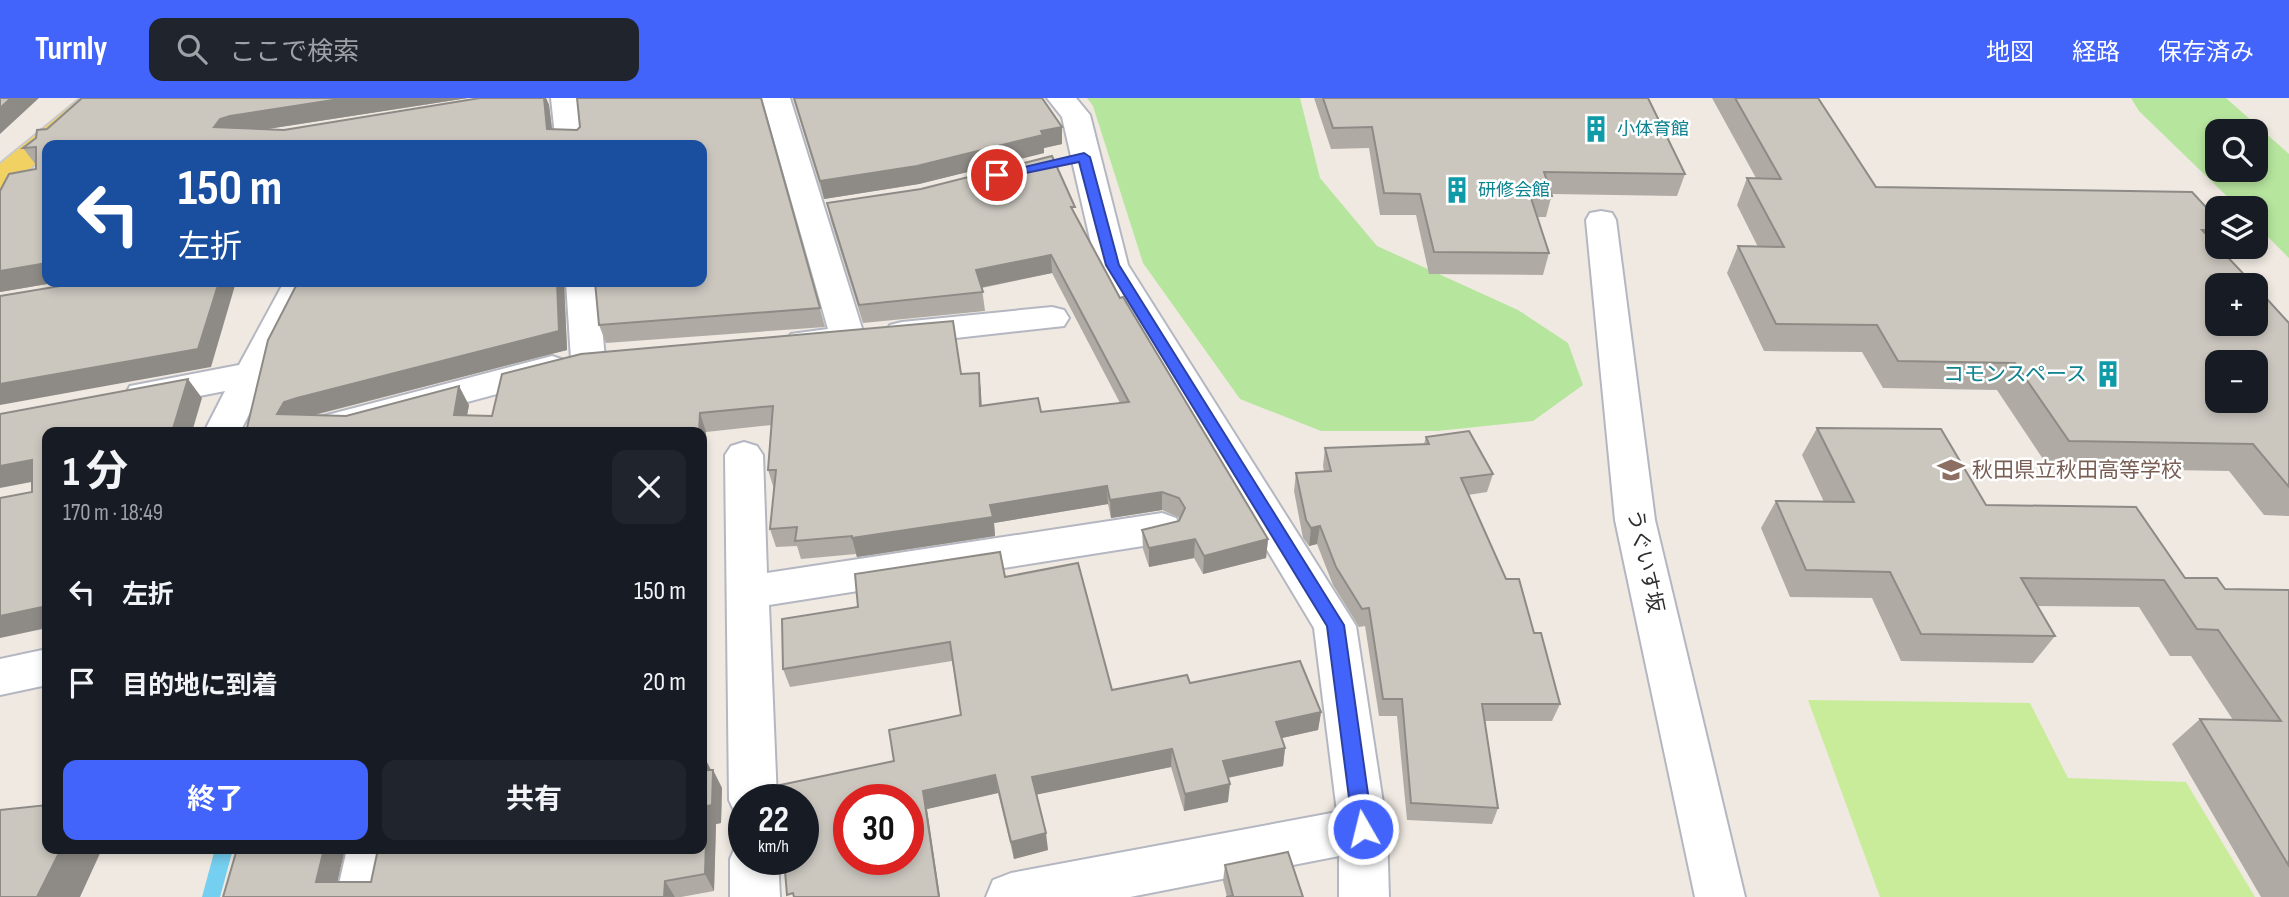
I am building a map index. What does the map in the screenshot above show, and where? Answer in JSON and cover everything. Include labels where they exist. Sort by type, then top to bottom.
[{"type":"main road","points":[[48,140],[98,98]]},
{"type":"main road","points":[[0,181],[42,145]]},
{"type":"street","points":[[565,98],[569,140]]},
{"type":"street","points":[[776,98],[822,211],[848,338]]},
{"type":"street","points":[[1061,98],[1076,115],[1071,159],[1112,265],[1335,625],[1363,829],[1364,897]]},
{"type":"street","points":[[0,181],[42,177]]},
{"type":"street","name":"うぐいす坂","points":[[1601,220],[1635,520],[1720,897]]},
{"type":"street","points":[[224,427],[297,287]]},
{"type":"street","points":[[329,427],[493,383],[602,358],[583,287]]},
{"type":"street","points":[[766,345],[1052,318]]},
{"type":"street","points":[[105,402],[250,375]]},
{"type":"street","points":[[486,420],[493,383]]},
{"type":"street","points":[[744,455],[753,784]]},
{"type":"street","points":[[748,592],[1162,528]]},
{"type":"street","points":[[0,677],[42,668]]},
{"type":"street","points":[[1011,897],[1363,829]]},
{"type":"street","points":[[361,897],[370,854]]},
{"type":"street","points":[[754,875],[755,897]]},
{"type":"green space","points":[[1087,98],[1300,98],[1320,178],[1377,246],[1518,310],[1568,343],[1583,385],[1533,421],[1437,431],[1321,431],[1240,399],[1143,263],[1093,106]]},
{"type":"green space","points":[[2131,98],[2226,98],[2250,119],[2205,119],[2205,175],[2139,111]]},
{"type":"green space","points":[[2268,135],[2289,154],[2289,258],[2268,237],[2268,196],[2227,196],[2212,182],[2268,182]]},
{"type":"green space","points":[[1808,700],[2030,703],[2068,778],[2186,782],[2255,897],[1880,897]]},
{"type":"building","points":[[0,98],[11,98],[0,108]]},
{"type":"building","points":[[82,98],[346,98],[230,116],[220,119],[214,127],[284,130],[480,98],[544,98],[547,129],[577,130],[580,127],[577,98],[761,98],[820,308],[599,325],[595,287],[707,287],[707,140],[42,140],[42,264],[0,271],[0,191],[9,174],[36,169],[36,147],[23,148],[36,138],[37,130],[47,129]]},
{"type":"building","points":[[794,98],[1042,98],[1062,127],[1041,131],[1043,135],[917,166],[820,181]]},
{"type":"building","points":[[1323,98],[1648,98],[1685,174],[1544,172],[1552,196],[1530,195],[1549,253],[1434,252],[1420,194],[1384,193],[1372,127],[1333,128]]},
{"type":"building","points":[[1735,98],[1818,98],[1876,187],[2192,192],[2205,206],[2205,230],[2202,230],[2205,233],[2205,259],[2229,259],[2243,273],[2205,273],[2205,336],[2268,336],[2268,300],[2289,323],[2289,487],[2253,444],[2069,441],[2015,363],[1898,361],[1877,325],[1776,324],[1738,246],[1784,247],[1747,178],[1781,179]]},
{"type":"building","points":[[1052,156],[1075,207],[1071,207],[1120,298],[1123,297],[1268,539],[1204,556],[1195,539],[1149,548],[1142,530],[1179,521],[1185,508],[1179,498],[1162,492],[1110,500],[1107,486],[990,505],[993,517],[852,538],[795,541],[797,527],[770,529],[776,470],[768,470],[773,406],[700,413],[699,427],[247,427],[268,340],[295,287],[557,287],[559,331],[297,398],[284,402],[277,414],[346,416],[459,386],[454,415],[492,416],[502,374],[581,354],[953,321],[961,374],[979,373],[980,406],[1038,398],[1041,412],[1129,402],[1051,255],[976,270],[983,292],[859,305],[827,203],[921,189]]},
{"type":"building","points":[[54,287],[217,287],[198,349],[0,384],[0,296]]},
{"type":"building","points":[[188,379],[174,427],[42,427],[42,607],[0,616],[0,498],[32,492],[32,460],[0,466],[0,414]]},
{"type":"building","points":[[1817,428],[1941,429],[1986,505],[2136,507],[2185,578],[2217,578],[2225,589],[2289,590],[2289,866],[2200,719],[2281,721],[2218,630],[2197,629],[2164,580],[2021,578],[2055,636],[1921,634],[1890,572],[1806,570],[1776,501],[1854,502]]},
{"type":"building","points":[[1469,431],[1493,474],[1461,478],[1506,579],[1519,579],[1534,633],[1541,633],[1560,704],[1482,704],[1498,808],[1411,803],[1402,699],[1383,699],[1369,608],[1362,609],[1336,567],[1320,526],[1311,528],[1306,520],[1296,473],[1331,471],[1325,448],[1429,444],[1426,437]]},
{"type":"building","points":[[1000,552],[1005,577],[1078,563],[1112,690],[1187,675],[1190,683],[1300,661],[1321,712],[1276,722],[1285,748],[1223,761],[1230,784],[1185,794],[1172,749],[1032,777],[1046,833],[1011,842],[995,775],[924,791],[924,784],[833,784],[833,875],[924,875],[924,798],[939,897],[794,897],[793,893],[787,895],[785,875],[819,875],[819,784],[785,784],[894,761],[889,730],[961,715],[950,642],[783,669],[782,619],[858,607],[855,574]]},
{"type":"building","points":[[707,770],[713,770],[712,805],[707,806]]},
{"type":"building","points":[[42,806],[42,854],[58,854],[37,897],[0,897],[0,810]]},
{"type":"building","points":[[1288,852],[1303,897],[1226,897],[1233,896],[1225,865]]},
{"type":"building","points":[[236,854],[323,854],[316,882],[371,882],[377,854],[706,854],[705,874],[665,881],[664,897],[223,897]]},
{"type":"waterway","points":[[211,897],[223,854]]},
{"type":"place","name":"小体育館","points":[[1596,129]]},
{"type":"place","name":"研修会館","points":[[1457,190]]},
{"type":"place","name":"コモンスペース","points":[[2108,374]]},
{"type":"place","name":"秋田県立秋田高等学校","points":[[1951,470]]},
{"type":"route","points":[[997,175],[1084,157],[1112,265],[1335,625],[1363,829]]}]
